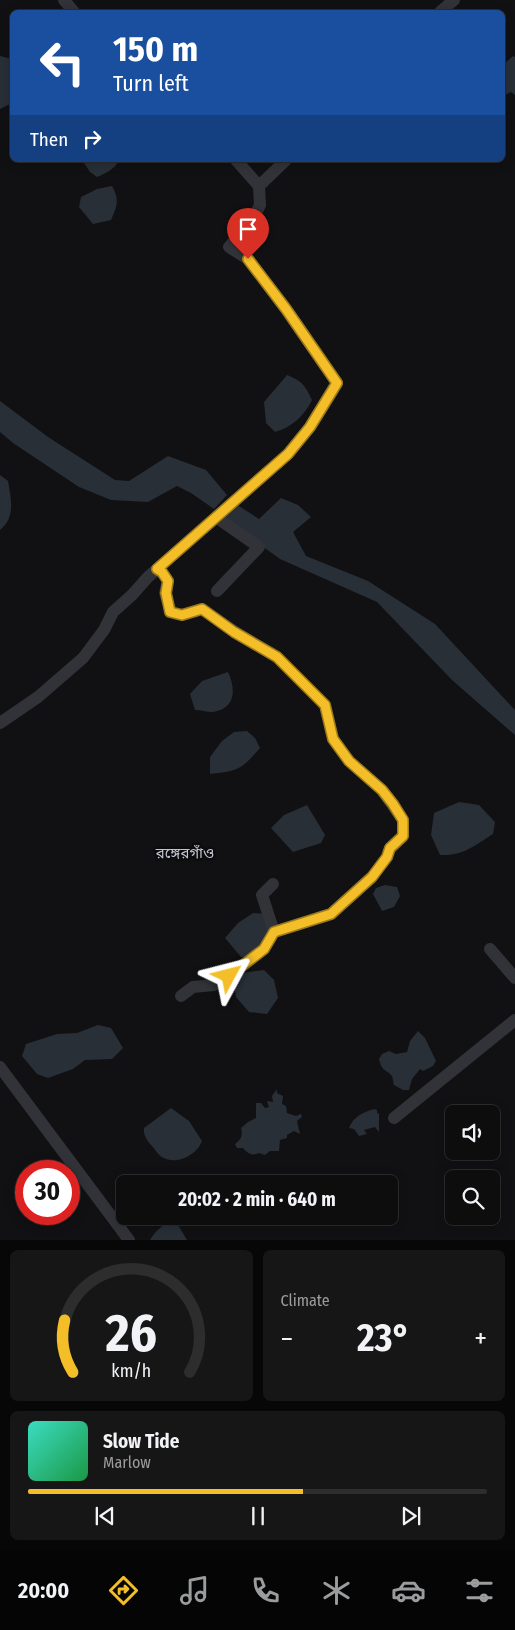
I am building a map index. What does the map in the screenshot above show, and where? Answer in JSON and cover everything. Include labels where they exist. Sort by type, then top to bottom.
[{"type":"street","points":[[64,0],[72,10]]},
{"type":"street","points":[[442,10],[454,0]]},
{"type":"street","points":[[0,723],[38,697],[83,658],[104,630],[113,612],[157,569],[288,454],[310,427],[337,383],[286,309],[248,259],[230,246],[255,215],[260,205],[259,186],[238,162]]},
{"type":"street","points":[[259,186],[284,162]]},
{"type":"street","points":[[216,517],[259,548],[217,591]]},
{"type":"street","points":[[157,569],[162,572],[168,581],[166,593],[170,612],[182,615],[202,609],[234,632],[277,657],[325,705],[333,739],[349,761],[382,790],[403,820],[403,836],[390,848],[382,864],[372,877],[331,914],[274,932],[264,949],[229,976],[214,985],[193,986],[182,996]]},
{"type":"street","points":[[273,884],[262,895],[274,932]]},
{"type":"street","points":[[490,949],[515,978]]},
{"type":"street","points":[[394,1118],[515,1020]]},
{"type":"street","points":[[0,1067],[129,1240]]},
{"type":"shaded area","points":[[0,56],[10,58],[10,104],[0,109]]},
{"type":"shaded area","points":[[513,56],[515,57],[515,95],[511,92],[505,95],[505,63]]},
{"type":"shaded area","points":[[83,162],[118,162],[113,168],[97,177],[90,172]]},
{"type":"shaded area","points":[[112,186],[117,203],[111,220],[93,224],[79,207],[81,197],[97,189]]},
{"type":"shaded area","points":[[287,375],[302,384],[312,400],[306,411],[297,420],[275,432],[266,423],[264,402]]},
{"type":"shaded area","points":[[0,401],[48,437],[115,480],[129,481],[168,456],[206,470],[227,495],[214,509],[177,486],[148,502],[111,500],[79,487],[13,443],[0,432]]},
{"type":"shaded area","points":[[0,475],[8,481],[11,507],[8,519],[0,530]]},
{"type":"shaded area","points":[[281,498],[298,505],[311,517],[293,532],[306,556],[368,581],[435,624],[515,710],[515,735],[452,680],[377,602],[280,559],[223,518],[236,504],[259,519]]},
{"type":"shaded area","points":[[228,672],[233,691],[230,703],[220,710],[212,712],[195,710],[190,694],[202,681]]},
{"type":"shaded area","points":[[247,731],[255,738],[260,748],[248,761],[238,768],[227,772],[210,774],[210,757],[222,741],[234,732]]},
{"type":"shaded area","points":[[459,802],[479,805],[495,822],[493,834],[462,852],[440,855],[431,835],[434,813]]},
{"type":"shaded area","points":[[307,805],[325,835],[321,843],[293,852],[271,828],[284,815]]},
{"type":"shaded area","points":[[385,885],[397,887],[400,896],[394,907],[382,911],[373,894],[376,888]]},
{"type":"shaded area","points":[[253,913],[267,914],[274,932],[257,955],[241,957],[225,938],[238,923]]},
{"type":"shaded area","points":[[264,970],[274,980],[278,998],[267,1014],[249,1012],[236,997],[233,980],[241,973]]},
{"type":"shaded area","points":[[98,1025],[111,1028],[123,1048],[112,1059],[85,1060],[73,1069],[48,1078],[37,1074],[22,1056],[26,1044],[57,1034],[77,1033]]},
{"type":"shaded area","points":[[418,1031],[425,1038],[436,1061],[433,1066],[423,1071],[420,1069],[412,1079],[409,1090],[403,1090],[394,1085],[392,1076],[383,1068],[379,1059],[382,1054],[389,1051],[396,1054],[407,1052],[410,1041]]},
{"type":"shaded area","points":[[277,1089],[277,1093],[283,1096],[282,1104],[286,1106],[287,1113],[296,1116],[301,1114],[302,1117],[297,1121],[300,1134],[294,1131],[287,1135],[287,1138],[280,1140],[279,1151],[270,1151],[265,1155],[259,1153],[250,1154],[243,1148],[237,1148],[235,1144],[241,1137],[241,1128],[256,1118],[256,1103],[261,1103],[265,1108],[269,1107],[267,1101],[273,1102],[272,1096]]},
{"type":"shaded area","points":[[171,1108],[189,1121],[202,1141],[196,1151],[179,1160],[168,1159],[159,1155],[147,1139],[144,1131],[144,1128]]},
{"type":"shaded area","points":[[374,1109],[379,1114],[379,1132],[375,1127],[364,1130],[367,1134],[359,1136],[354,1129],[349,1128],[359,1116]]},
{"type":"shaded area","points":[[164,1225],[178,1225],[187,1240],[150,1240]]},
{"type":"district","name":"রঙ্গেরগাঁও","points":[[185,853]]},
{"type":"route","points":[[229,976],[264,949],[274,932],[331,914],[372,877],[387,857],[390,848],[403,836],[403,820],[382,790],[349,761],[333,739],[325,705],[277,657],[234,632],[202,609],[182,615],[170,612],[166,593],[168,581],[162,572],[157,569],[288,454],[310,427],[337,383],[286,309],[248,259]]}]
